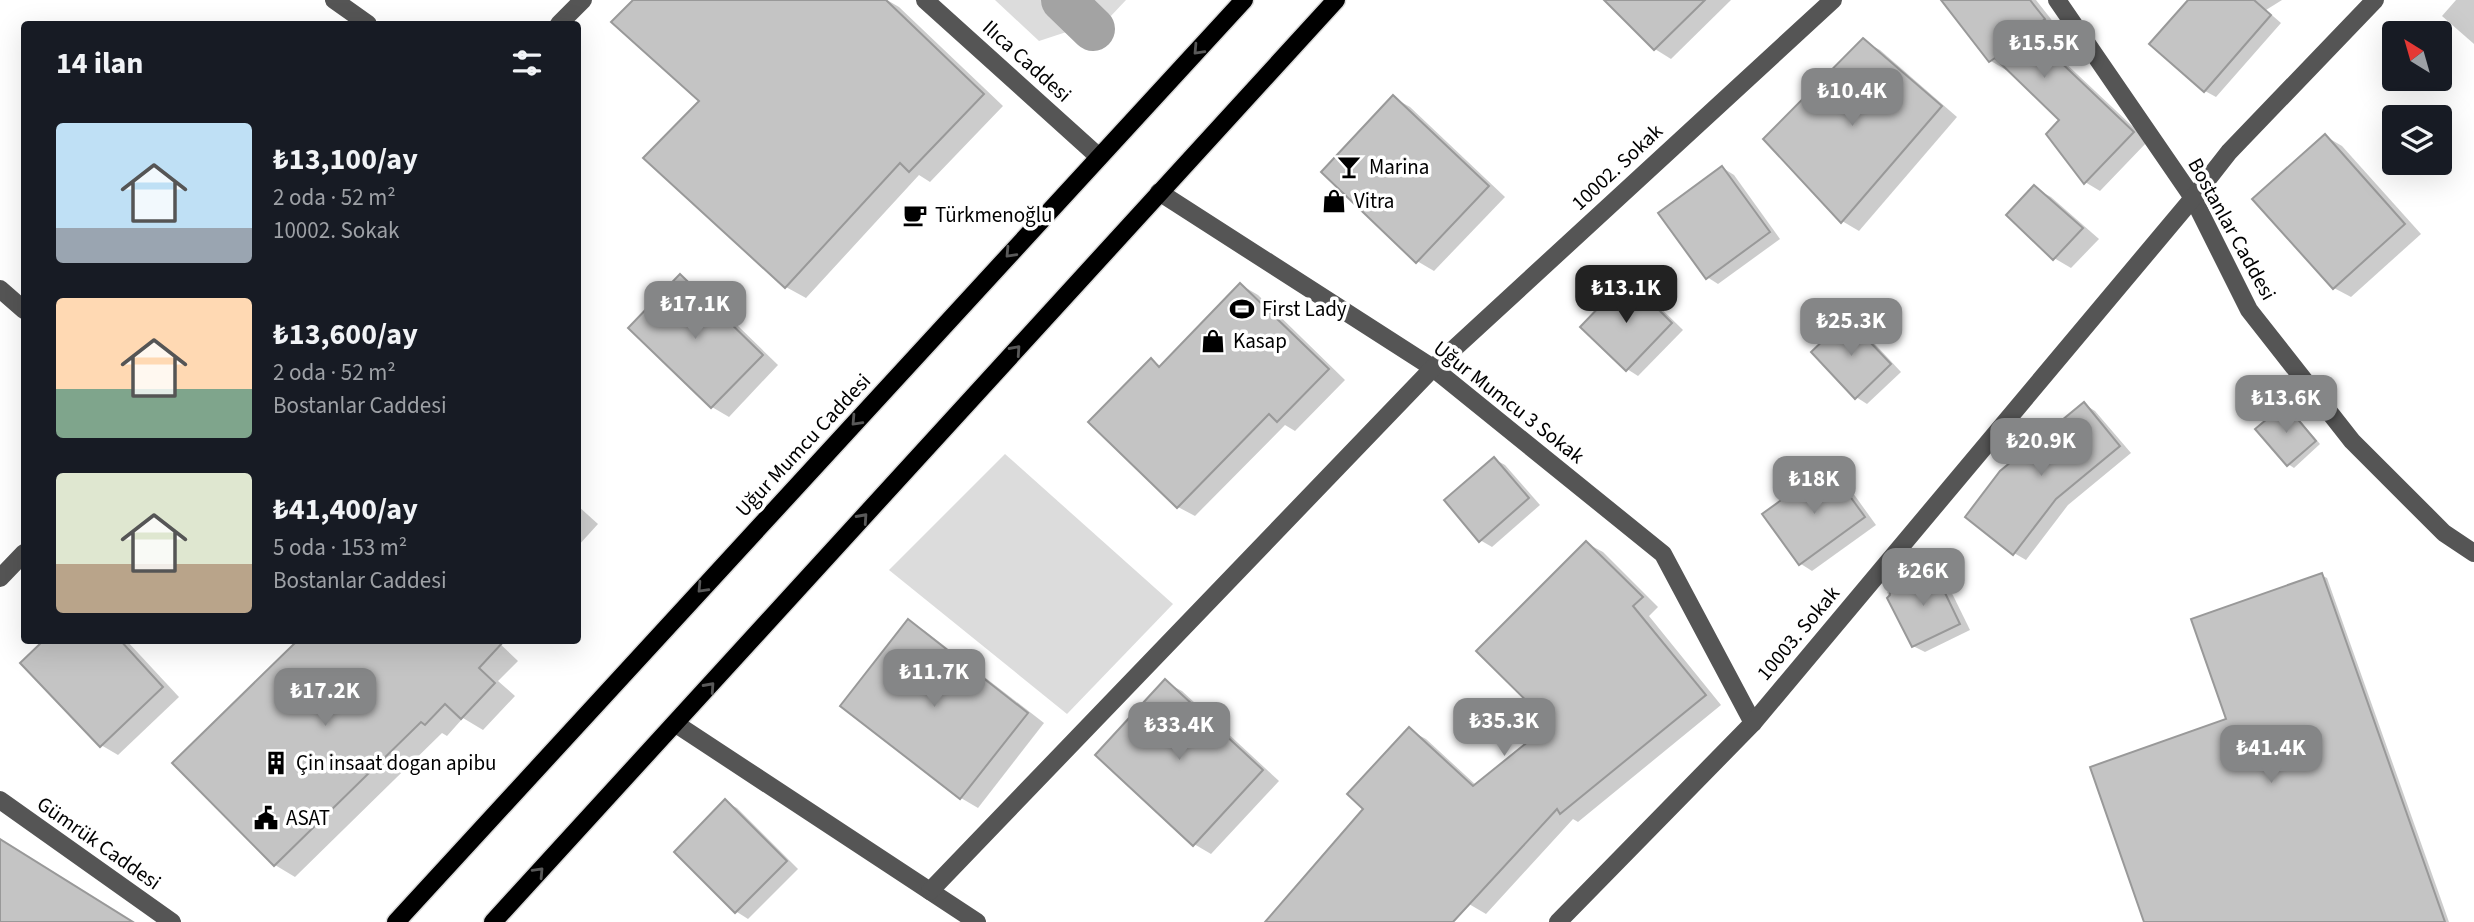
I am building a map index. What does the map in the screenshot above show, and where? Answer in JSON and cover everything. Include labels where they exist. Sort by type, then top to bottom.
[{"type":"main road","name":"Uğur Mumcu Caddesi","points":[[396,922],[1244,0]]},
{"type":"main road","points":[[493,922],[1336,0]]},
{"type":"street","points":[[334,0],[364,21]]},
{"type":"street","points":[[562,21],[583,0]]},
{"type":"street","name":"Ilıca Caddesi","points":[[925,0],[1099,157]]},
{"type":"street","name":"10002. Sokak","points":[[930,891],[1433,369],[1833,0]]},
{"type":"street","name":"Bostanlar Caddesi","points":[[2057,0],[2193,198],[2249,310],[2343,430],[2444,533],[2474,553]]},
{"type":"street","name":"10003. Sokak","points":[[1558,922],[1753,723],[2229,152],[2375,0]]},
{"type":"street","name":"Uğur Mumcu 3 Sokak","points":[[1159,192],[1433,369],[1663,554],[1753,723]]},
{"type":"street","points":[[0,289],[21,307]]},
{"type":"street","points":[[0,578],[21,556]]},
{"type":"street","points":[[676,724],[977,922]]},
{"type":"street","name":"Gümrük Caddesi","points":[[0,800],[172,922]]},
{"type":"shaded area","points":[[995,0],[1126,0],[1109,18],[1039,41]]},
{"type":"shaded area","points":[[1005,454],[1173,604],[1067,714],[889,570]]},
{"type":"building","points":[[633,0],[886,0],[984,94],[909,172],[900,163],[785,288],[643,158],[699,101],[611,22]]},
{"type":"building","points":[[1604,0],[1705,0],[1654,50]]},
{"type":"building","points":[[1941,0],[2030,0],[2045,19],[2029,32],[2134,132],[2084,184],[2046,134],[2059,120],[1995,58],[1989,62]]},
{"type":"building","points":[[2188,0],[2254,0],[2271,15],[2204,92],[2149,44]]},
{"type":"building","points":[[1863,38],[1942,106],[1841,223],[1763,139]]},
{"type":"building","points":[[1393,95],[1489,186],[1416,263],[1321,172]]},
{"type":"building","points":[[2325,134],[2405,224],[2333,289],[2252,199]]},
{"type":"building","points":[[1722,166],[1770,232],[1706,279],[1658,213]]},
{"type":"building","points":[[2034,185],[2083,228],[2053,260],[2006,215]]},
{"type":"building","points":[[680,274],[763,355],[711,408],[628,328]]},
{"type":"building","points":[[1627,278],[1672,323],[1626,371],[1580,327]]},
{"type":"building","points":[[1240,283],[1329,369],[1277,422],[1269,414],[1177,508],[1088,422],[1151,358],[1159,367]]},
{"type":"building","points":[[1847,318],[1891,364],[1855,399],[1811,352]]},
{"type":"building","points":[[2084,402],[2120,446],[2056,499],[2013,555],[1965,517],[2000,471]]},
{"type":"building","points":[[2285,404],[2316,441],[2287,466],[2255,429]]},
{"type":"building","points":[[1494,457],[1529,498],[1479,542],[1444,500]]},
{"type":"building","points":[[1828,466],[1865,517],[1799,565],[1762,514]]},
{"type":"building","points":[[1586,541],[1643,597],[1633,606],[1706,695],[1560,814],[1557,809],[1453,922],[1265,922],[1363,809],[1347,794],[1409,727],[1473,786],[1550,724],[1476,651]]},
{"type":"building","points":[[1933,568],[1960,624],[1912,647],[1887,598],[1890,589]]},
{"type":"building","points":[[2322,573],[2445,922],[2144,922],[2090,767],[2226,719],[2191,619]]},
{"type":"building","points":[[908,619],[1028,713],[960,799],[840,706]]},
{"type":"building","points":[[40,644],[124,644],[163,687],[100,747],[20,663]]},
{"type":"building","points":[[294,644],[501,644],[479,668],[495,683],[461,719],[445,704],[425,725],[421,722],[274,866],[172,763]]},
{"type":"building","points":[[1165,679],[1263,770],[1193,846],[1095,755]]},
{"type":"building","points":[[725,799],[787,861],[735,913],[674,852]]},
{"type":"building","points":[[0,839],[133,922],[0,922]]},
{"type":"waterway","points":[[1063,0],[1093,29]]},
{"type":"place","name":"Marina","points":[[1349,167]]},
{"type":"place","name":"Vitra","points":[[1334,201]]},
{"type":"place","name":"Türkmenoğlu","points":[[915,215]]},
{"type":"place","name":"First Lady","points":[[1242,309]]},
{"type":"place","name":"Kasap","points":[[1213,341]]},
{"type":"place","name":"Çin insaat dogan apibu","points":[[276,763]]},
{"type":"place","name":"ASAT","points":[[266,818]]}]
